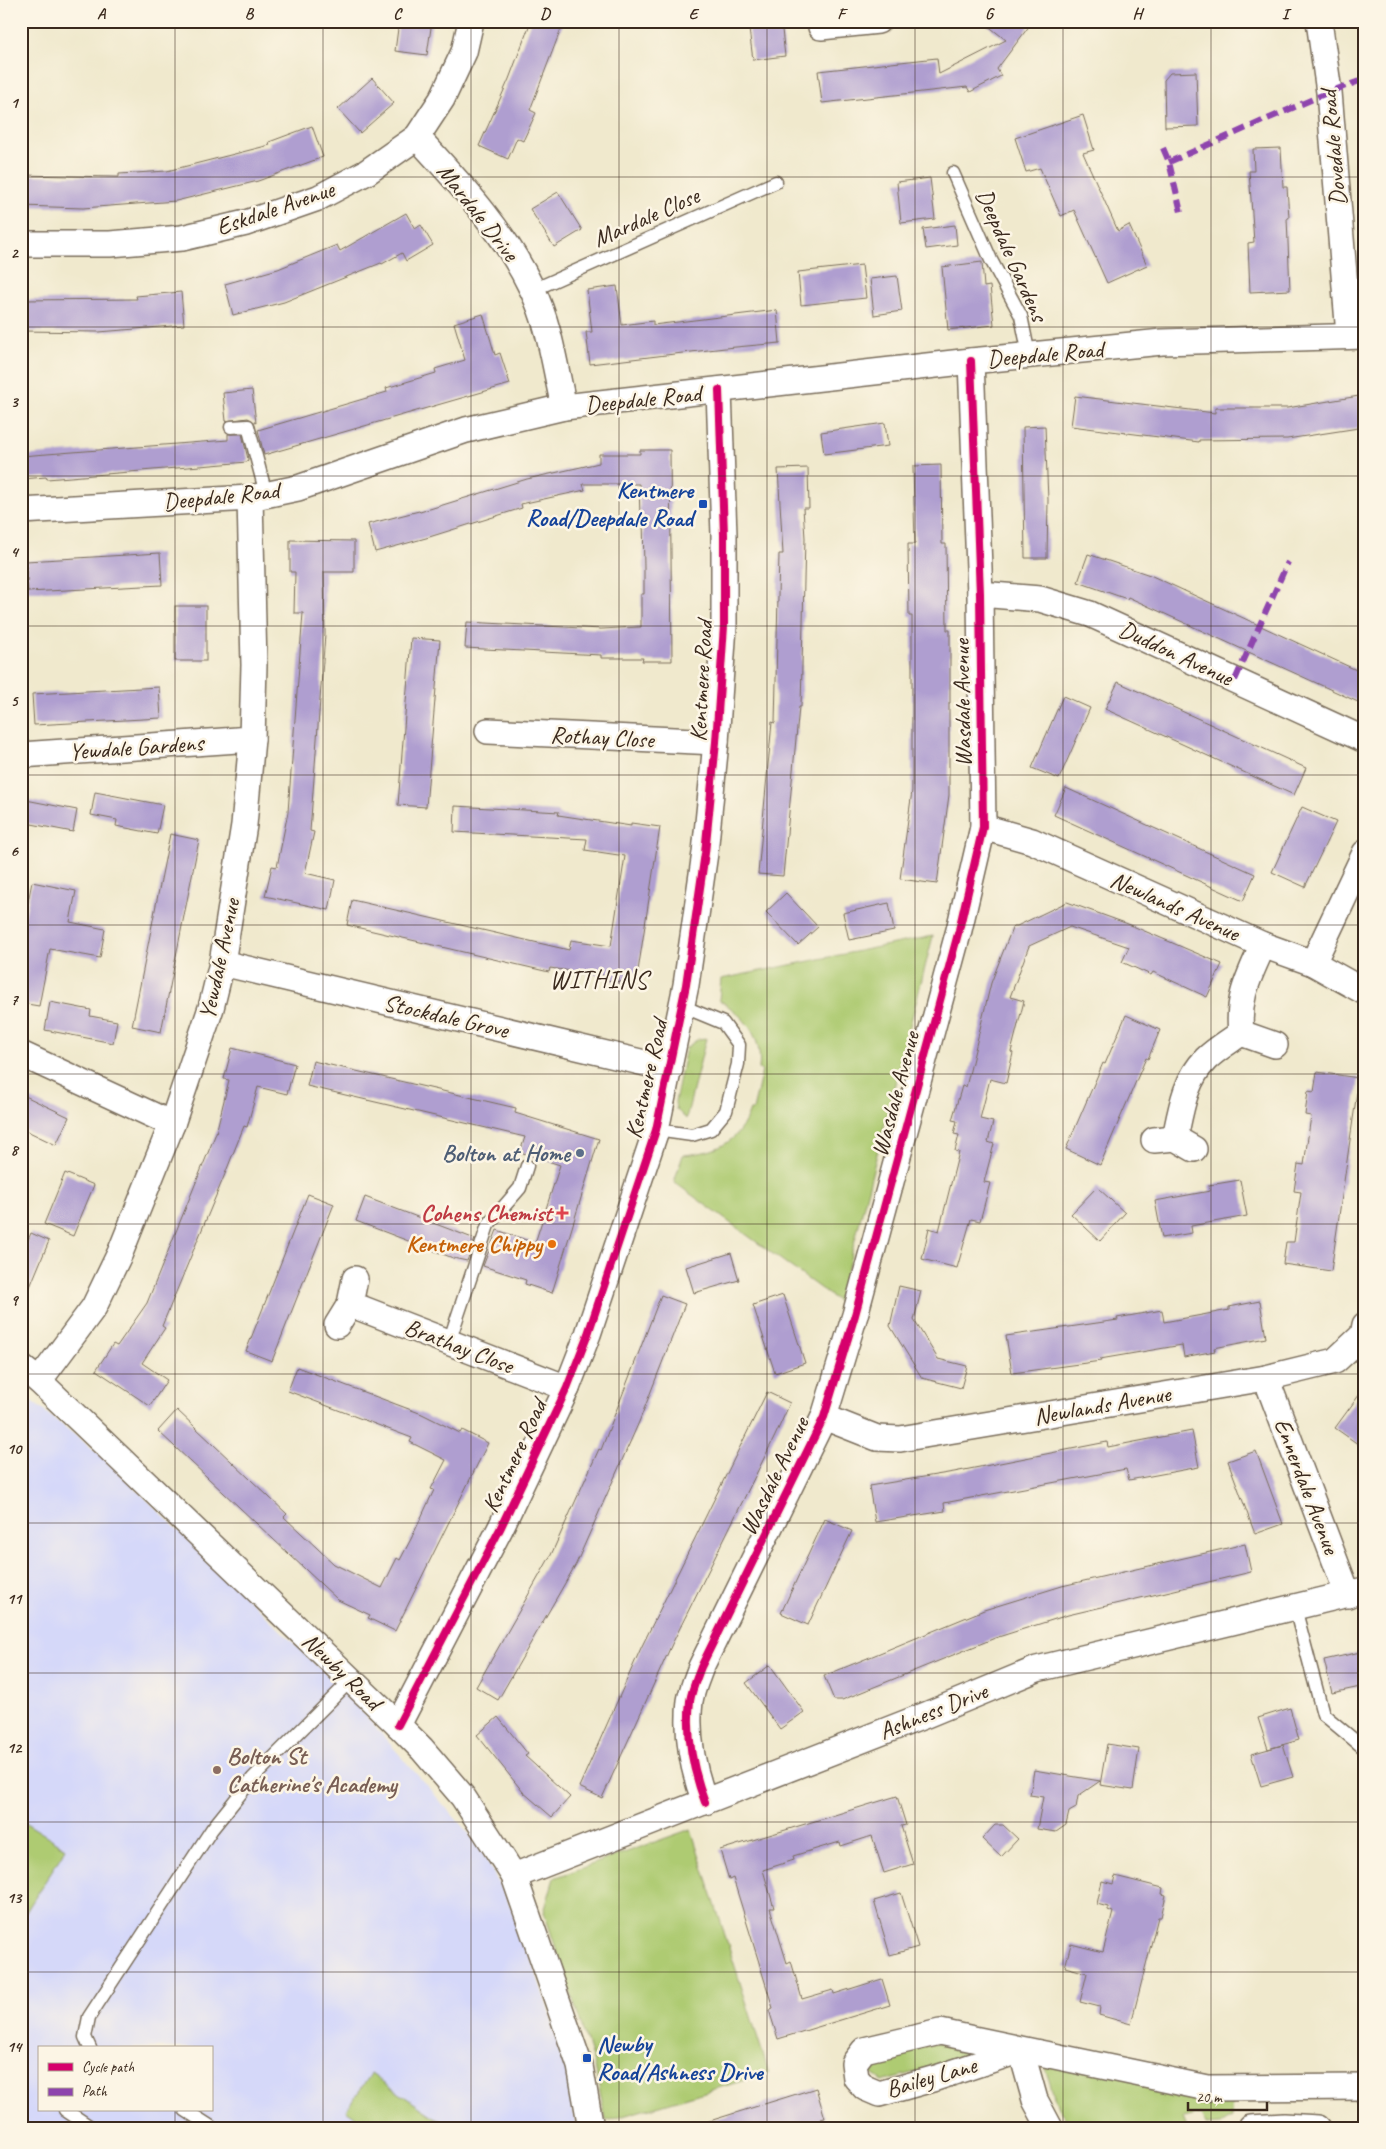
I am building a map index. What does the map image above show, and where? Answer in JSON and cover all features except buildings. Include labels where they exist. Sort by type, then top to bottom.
[{"type":"street","name":"Eskdale Avenue","points":[[21,244],[110,244],[173,238],[246,223],[318,198],[367,172],[417,137],[442,99],[464,52],[470,21]]},
{"type":"street","points":[[820,21],[821,27],[878,21]]},
{"type":"street","name":"Dovedale Road","points":[[1319,21],[1357,336]]},
{"type":"street","name":"Mardale Drive","points":[[417,137],[470,194],[504,238],[533,290],[549,338],[564,407]]},
{"type":"street","name":"Deepdale Road","points":[[21,511],[258,496],[298,488],[466,430],[564,407],[971,361],[1162,342],[1357,336]]},
{"type":"street","name":"Wasdale Avenue","points":[[705,1802],[696,1779],[690,1744],[690,1701],[700,1667],[824,1417],[855,1315],[959,930],[983,827],[980,594],[971,361]]},
{"type":"street","name":"Kentmere Road","points":[[398,1725],[500,1529],[567,1388],[588,1334],[656,1130],[682,1006],[705,853],[716,742],[724,626],[724,554],[719,390]]},
{"type":"street","name":"Yewdale Avenue","points":[[30,1374],[94,1307],[120,1252],[172,1124],[211,1008],[222,963],[244,825],[252,739],[258,496]]},
{"type":"street","name":"Duddon Avenue","points":[[980,594],[1040,599],[1090,614],[1365,740]]},
{"type":"street","name":"Rothay Close","points":[[485,731],[716,742]]},
{"type":"street","name":"Yewdale Gardens","points":[[21,755],[252,739]]},
{"type":"street","name":"Newlands Avenue","points":[[983,827],[1032,841],[1263,945],[1313,963],[1365,992]]},
{"type":"street","points":[[1313,963],[1365,853]]},
{"type":"street","points":[[1242,1033],[1240,1016],[1242,996],[1263,945]]},
{"type":"street","name":"Stockdale Grove","points":[[222,963],[670,1069]]},
{"type":"street","points":[[1242,1033],[1274,1045]]},
{"type":"street","points":[[1174,1142],[1190,1079],[1207,1058],[1242,1033]]},
{"type":"street","points":[[21,1054],[172,1124]]},
{"type":"street","points":[[338,1325],[350,1304],[355,1279]]},
{"type":"street","name":"Brathay Close","points":[[350,1304],[567,1388]]},
{"type":"street","name":"Newlands Avenue","points":[[824,1417],[877,1438],[900,1439],[1266,1378],[1334,1361],[1364,1335],[1365,1325]]},
{"type":"street","name":"Newby Road","points":[[30,1374],[398,1725],[422,1749],[463,1797],[514,1876],[580,2066],[591,2128]]},
{"type":"street","name":"Ennerdale Avenue","points":[[1266,1378],[1357,1593]]},
{"type":"street","name":"Ashness Drive","points":[[514,1876],[926,1715],[1037,1669],[1357,1593]]},
{"type":"street","name":"Bailey Lane","points":[[1021,2050],[879,2094],[865,2088],[856,2078],[854,2063],[864,2050],[940,2032],[1207,2088],[1365,2087]]},
{"type":"street","points":[[1021,2050],[1035,2100],[1050,2128]]},
{"type":"street","points":[[1251,2128],[1284,2126],[1318,2128]]},
{"type":"lane","name":"Deepdale Gardens","points":[[953,173],[991,260],[1021,316],[1029,355]]},
{"type":"lane","name":"Mardale Close","points":[[533,290],[776,182]]},
{"type":"lane","points":[[231,427],[248,426],[258,496]]},
{"type":"lane","points":[[656,1130],[692,1135],[711,1129],[726,1111],[738,1064],[739,1045],[723,1023],[682,1006]]},
{"type":"lane","points":[[450,1342],[488,1225],[520,1188],[527,1166]]},
{"type":"lane","points":[[1296,1608],[1323,1714],[1365,1749]]},
{"type":"lane","points":[[89,2046],[85,2037],[89,2017],[212,1828],[254,1778],[351,1680]]},
{"type":"lane","points":[[68,2112],[92,2128]]},
{"type":"lane","points":[[188,2112],[214,2128]]},
{"type":"shaded area","name":"Bolton St Catherine's Academy","points":[[21,1393],[103,1457],[348,1696],[478,1844],[517,1918],[565,2058],[576,2128],[21,2128]]},
{"type":"green space","points":[[933,936],[839,1302],[674,1182],[683,1155],[695,1154],[725,1144],[739,1131],[750,1110],[753,1110],[762,1071],[759,1069],[758,1047],[755,1037],[744,1020],[719,1000],[721,979]]},
{"type":"green space","points":[[706,1038],[686,1119],[676,1109],[675,1102],[686,1048],[698,1039]]},
{"type":"green space","points":[[21,1820],[66,1848],[21,1920]]},
{"type":"green space","points":[[691,1829],[769,2073],[606,2121],[595,2067],[544,1912],[554,1878]]},
{"type":"green space","points":[[948,2043],[969,2047],[971,2054],[967,2058],[882,2081],[872,2074],[872,2068],[876,2061],[930,2044]]},
{"type":"green space","points":[[1048,2064],[1233,2094],[1232,2117],[1221,2124],[1206,2125],[1200,2114],[1183,2118],[1187,2128],[1073,2128],[1058,2108],[1045,2068]]},
{"type":"green space","points":[[371,2074],[448,2126],[447,2128],[372,2128],[346,2110]]},
{"type":"marked path","points":[[1169,162],[1329,92],[1365,79]]},
{"type":"marked path","points":[[1163,148],[1169,162],[1181,212]]},
{"type":"marked path","points":[[1235,680],[1288,562]]},
{"type":"cycle path","points":[[705,1802],[691,1752],[689,1714],[692,1692],[701,1667],[824,1417],[855,1315],[959,930],[983,827],[980,594],[971,361]]},
{"type":"cycle path","points":[[398,1725],[500,1529],[567,1388],[588,1334],[656,1130],[686,985],[705,853],[716,742],[724,626],[724,535],[719,390]]},
{"type":"place","name":"Kentmere Road/Deepdale Road","points":[[703,504]]},
{"type":"place","name":"Bolton at Home","points":[[580,1153]]},
{"type":"place","name":"Cohens Chemist","points":[[562,1213]]},
{"type":"place","name":"Kentmere Chippy","points":[[552,1244]]},
{"type":"place","name":"Bolton St Catherine's Academy","points":[[217,1770]]},
{"type":"place","name":"Newby Road/Ashness Drive","points":[[587,2058]]},
{"type":"district","name":"WITHINS","points":[[599,979]]}]
